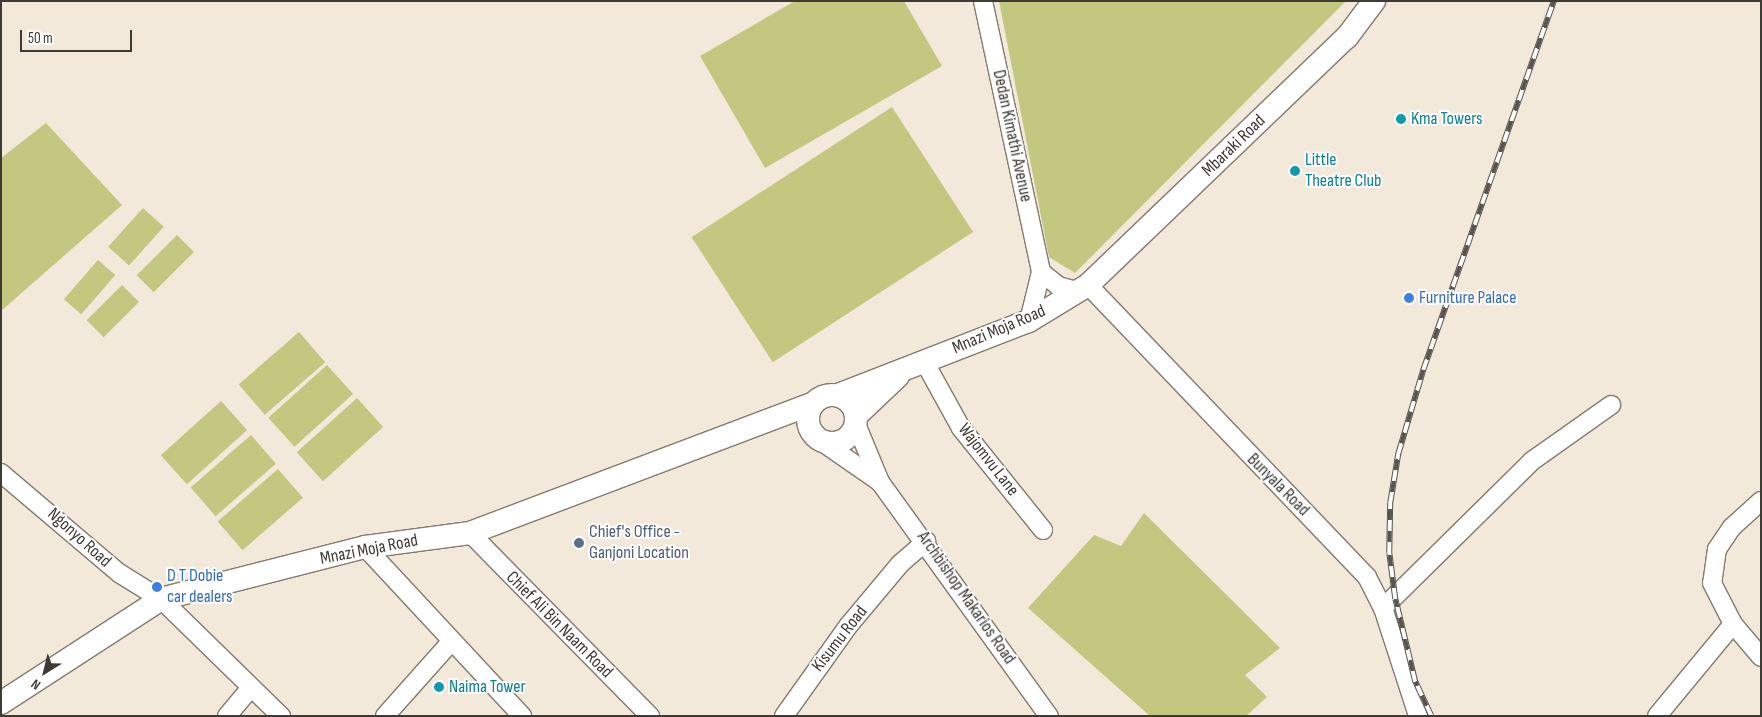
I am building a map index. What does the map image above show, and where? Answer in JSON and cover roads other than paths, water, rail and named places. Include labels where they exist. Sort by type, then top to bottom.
[{"type":"main road","name":"Mbaraki Road","points":[[1083,288],[1347,37],[1374,1]]},
{"type":"main road","name":"Mnazi Moja Road","points":[[838,395],[1029,321],[1083,288]]},
{"type":"main road","points":[[754,430],[816,436],[843,441],[856,420],[915,365]]},
{"type":"main road","points":[[816,436],[808,422],[812,404],[829,394],[847,399],[856,420]]},
{"type":"main road","name":"Mnazi Moja Road","points":[[1,703],[161,600],[365,547],[470,533],[754,430],[812,404]]},
{"type":"street","name":"Dedan Kimathi Avenue","points":[[983,1],[1041,272],[1029,321]]},
{"type":"street","points":[[1041,272],[1058,286],[1083,288]]},
{"type":"street","name":"Bunyala Road","points":[[1083,288],[1348,555],[1383,608],[1418,716]]},
{"type":"street","name":"Wajomvu Lane","points":[[915,365],[960,428],[1043,530]]},
{"type":"street","points":[[1383,608],[1532,461],[1611,406]]},
{"type":"street","points":[[856,420],[880,482]]},
{"type":"street","points":[[816,436],[880,482]]},
{"type":"street","name":"Ngonyo Road","points":[[1,473],[118,573],[161,600],[250,689],[281,716]]},
{"type":"street","name":"Archbishop Makarios Road","points":[[880,482],[926,540],[1048,716]]},
{"type":"street","points":[[1761,500],[1732,527],[1712,563],[1712,583],[1733,624],[1761,657]]},
{"type":"street","name":"Kisumu Road","points":[[900,564],[913,522]]},
{"type":"street","name":"Chief Ali Bin Naam Road","points":[[470,533],[650,716]]},
{"type":"street","name":"Kisumu Road","points":[[784,716],[900,564],[926,540]]},
{"type":"street","points":[[365,547],[451,642],[522,716]]},
{"type":"street","points":[[1658,716],[1733,624]]},
{"type":"street","points":[[385,716],[451,642]]},
{"type":"street","points":[[227,716],[250,689]]},
{"type":"railway","points":[[1431,716],[1415,682],[1395,599],[1389,553],[1390,503],[1398,454],[1423,370],[1554,1]]},
{"type":"place","name":"Kma Towers","points":[[1401,119]]},
{"type":"place","name":"Little Theatre Club","points":[[1295,171]]},
{"type":"place","name":"Furniture Palace","points":[[1409,298]]},
{"type":"place","name":"Chief's Office - Ganjoni Location","points":[[579,543]]},
{"type":"place","name":"D T Dobie car dealers","points":[[157,587]]},
{"type":"place","name":"Naima Tower","points":[[439,687]]}]
